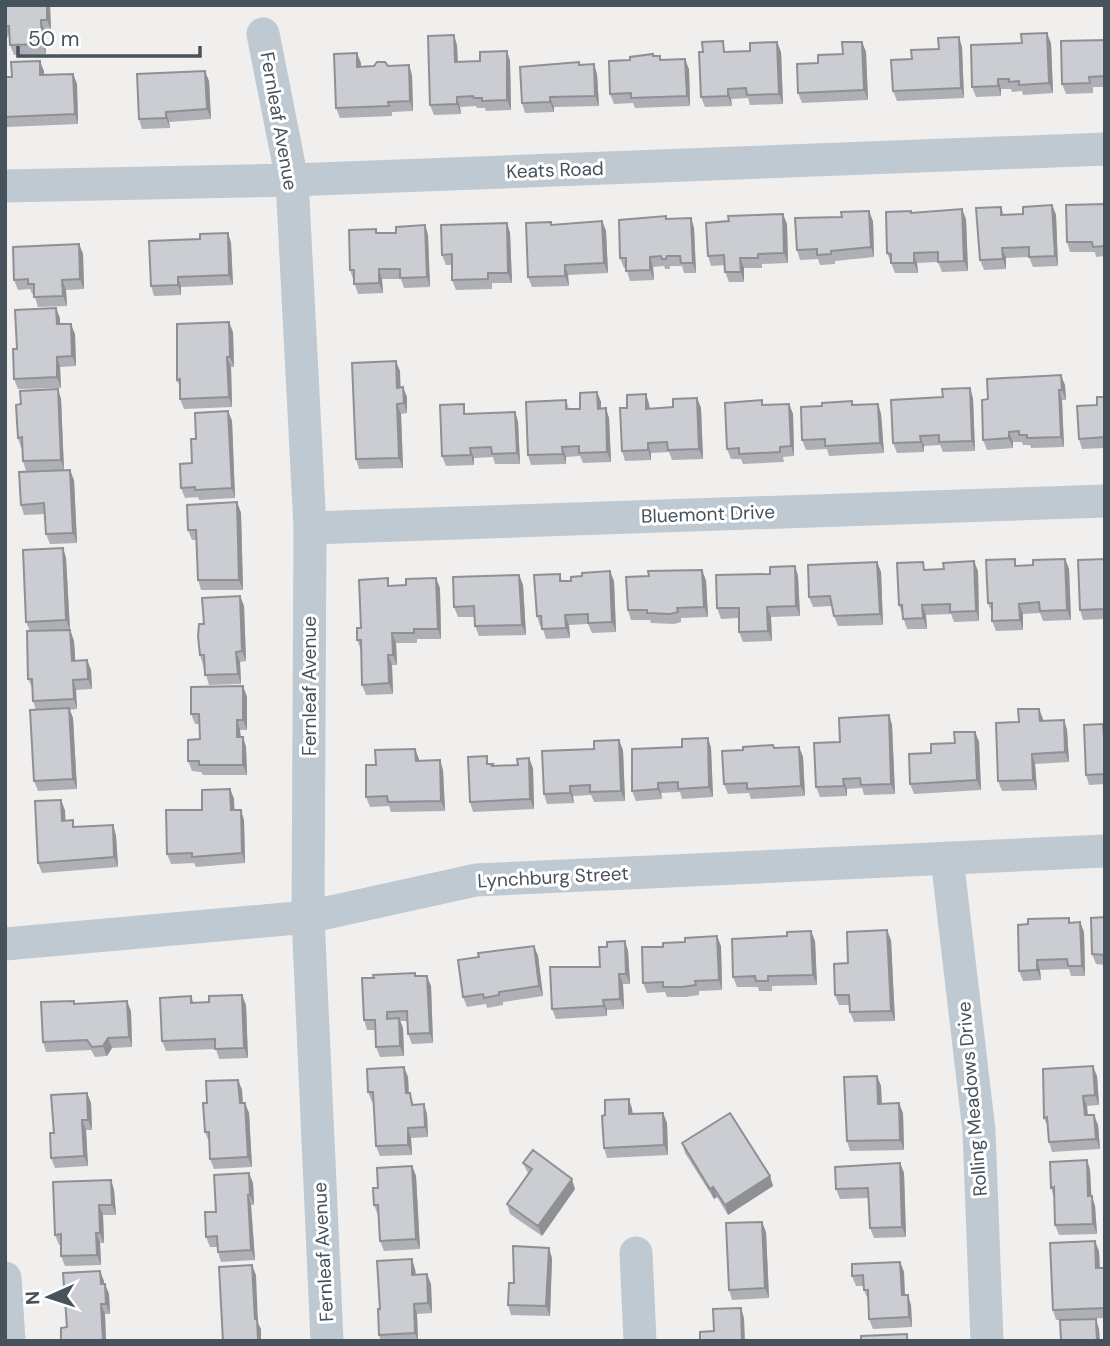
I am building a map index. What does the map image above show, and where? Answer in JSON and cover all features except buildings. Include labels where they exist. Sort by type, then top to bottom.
[{"type":"street","name":"Fernleaf Avenue","points":[[263,34],[292,180],[310,528],[308,917],[327,1341]]},
{"type":"street","name":"Keats Road","points":[[5,186],[292,180],[1105,149]]},
{"type":"street","name":"Bluemont Drive","points":[[310,528],[1105,501]]},
{"type":"street","name":"Lynchburg Street","points":[[5,944],[308,917],[476,880],[1105,851]]},
{"type":"street","name":"Rolling Meadows Drive","points":[[947,858],[979,1131],[987,1341]]},
{"type":"street","points":[[636,1253],[640,1341]]},
{"type":"street","points":[[5,1278],[9,1341]]}]
